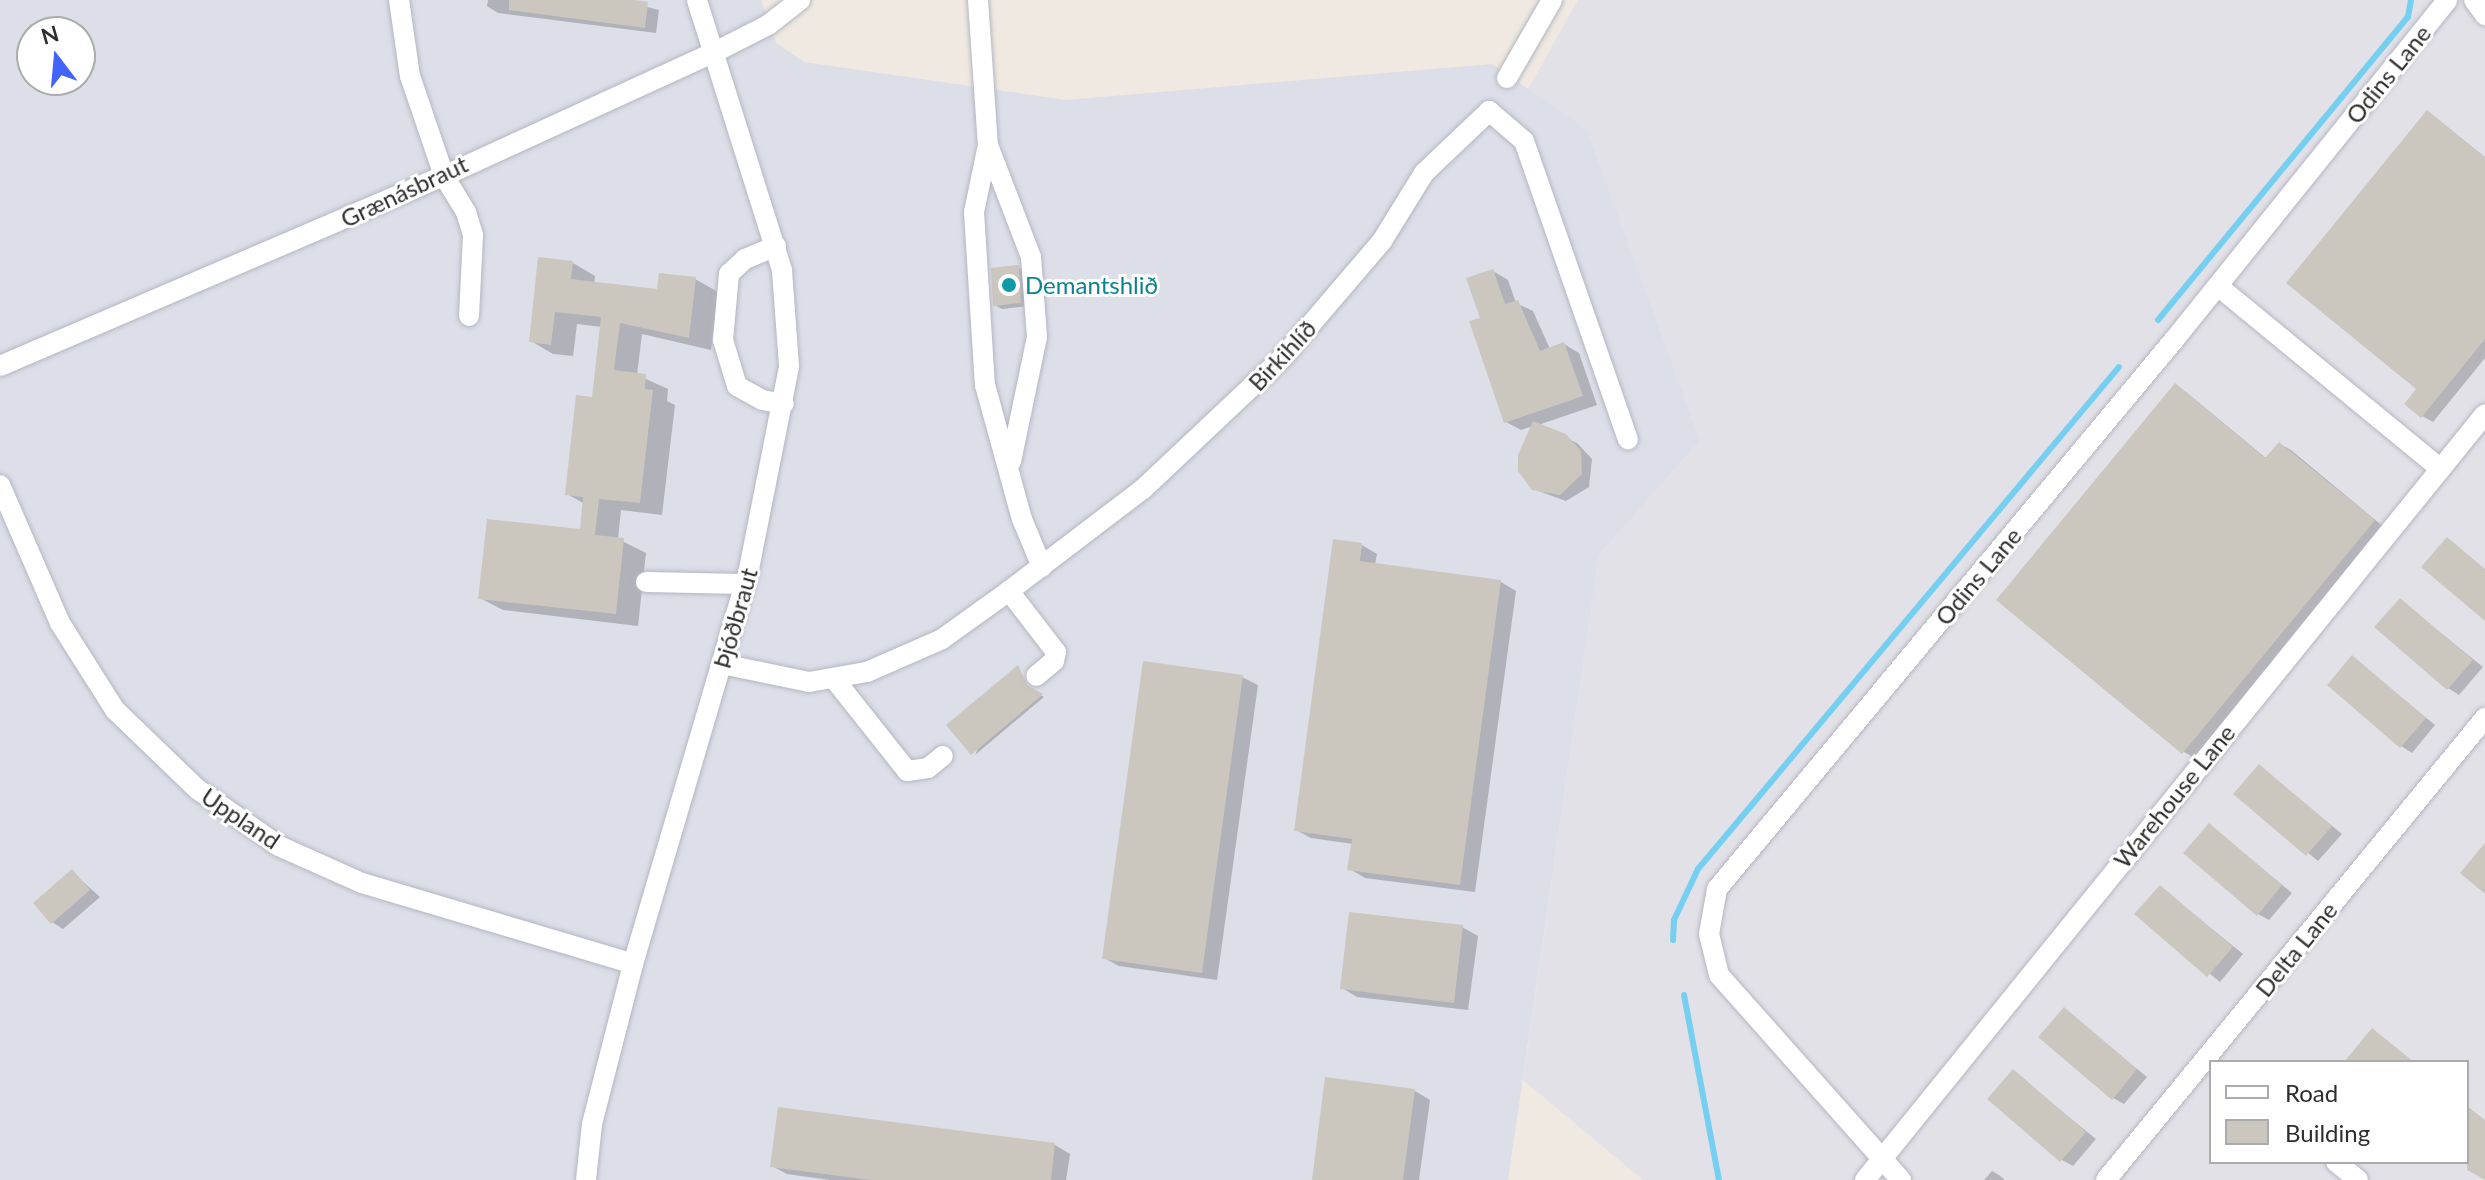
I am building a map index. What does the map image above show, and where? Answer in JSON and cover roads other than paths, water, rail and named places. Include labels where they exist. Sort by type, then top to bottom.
[{"type":"street","points":[[399,0],[410,76],[444,176],[466,212],[473,235],[469,316]]},
{"type":"street","name":"Þjóðbraut","points":[[586,1180],[592,1124],[633,964],[745,584],[784,404],[789,313],[776,246],[717,51],[697,0]]},
{"type":"street","name":"Grænásbraut","points":[[0,366],[444,176],[717,51],[768,25],[800,0]]},
{"type":"street","points":[[978,0],[988,145],[974,212],[985,385],[1010,464],[1022,519],[1042,567]]},
{"type":"street","points":[[1507,78],[1552,0]]},
{"type":"street","name":"Odins Lane","points":[[1901,1180],[1719,975],[1709,934],[1717,889],[2218,286],[2447,0]]},
{"type":"street","points":[[2474,0],[2485,15]]},
{"type":"street","name":"Birkihlíð","points":[[722,664],[809,682],[835,680],[902,660],[1009,591],[1143,489],[1283,357],[1382,241],[1424,173],[1489,111],[1524,141],[1628,439]]},
{"type":"street","points":[[988,145],[1031,257],[1037,337],[1010,464]]},
{"type":"street","points":[[776,246],[745,259],[729,274],[723,340],[737,386],[762,400],[784,404]]},
{"type":"street","points":[[2218,286],[2441,469]]},
{"type":"street","name":"Warehouse Lane","points":[[1865,1180],[2485,414]]},
{"type":"street","name":"Uppland","points":[[0,485],[60,623],[115,710],[197,789],[279,846],[362,883],[633,964]]},
{"type":"street","points":[[646,582],[745,584]]},
{"type":"street","points":[[1009,591],[1056,652],[1054,661],[1036,676]]},
{"type":"street","points":[[835,680],[907,771],[928,768],[943,756]]},
{"type":"street","name":"Delta Lane","points":[[2211,1059],[2485,718]]},
{"type":"street","name":"Delta Lane","points":[[2106,1180],[2209,1061]]},
{"type":"street","points":[[2338,1164],[2358,1180]]},
{"type":"waterway","points":[[2158,320],[2408,17],[2411,0]]},
{"type":"waterway","points":[[1673,940],[1674,920],[1698,869],[2119,367]]},
{"type":"waterway","points":[[1684,995],[1719,1180]]},
{"type":"place","name":"Demantshlið","points":[[1009,285]]}]
